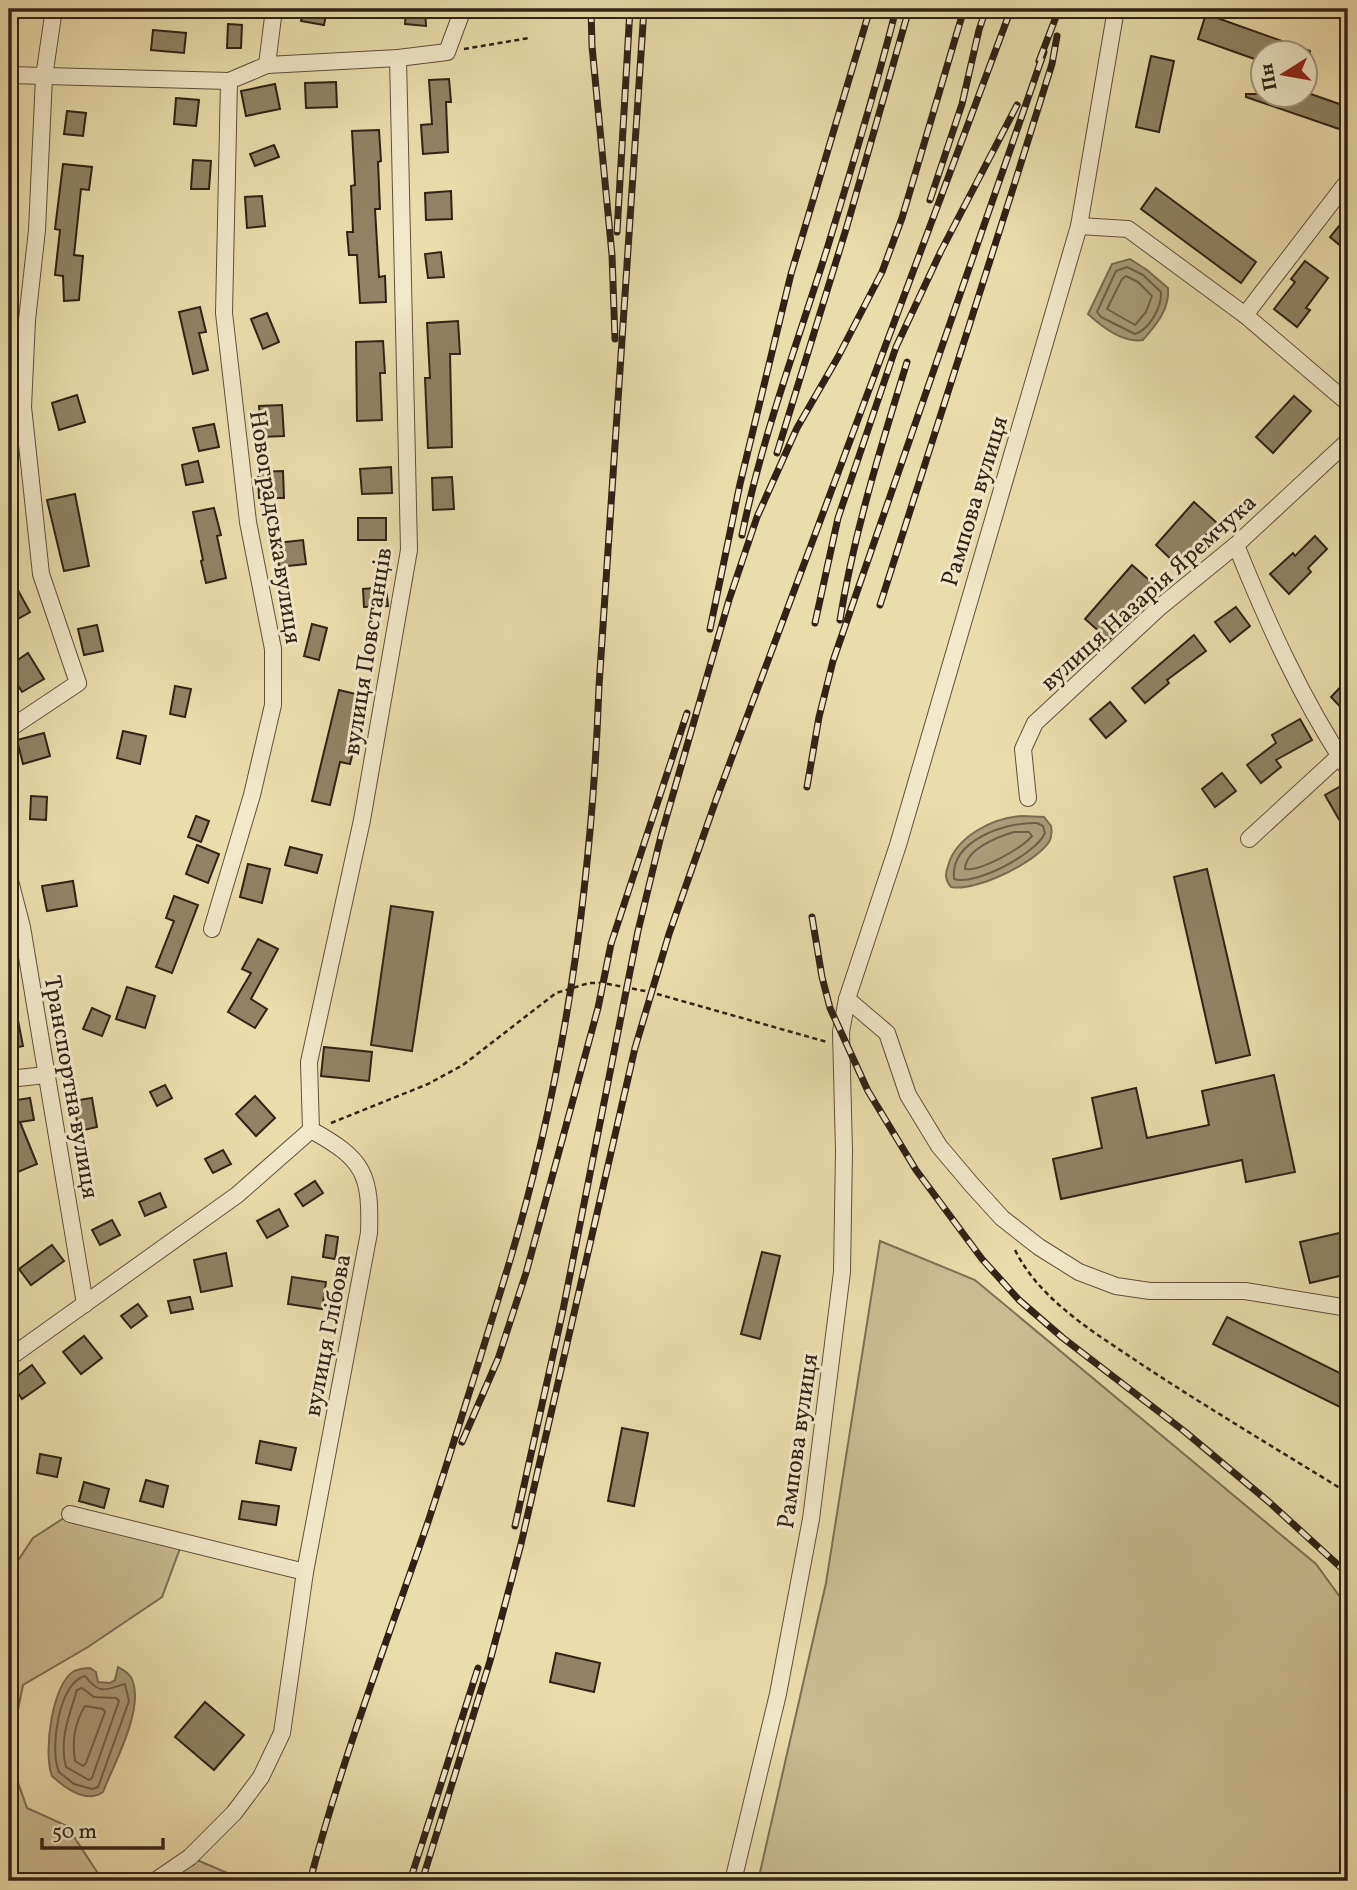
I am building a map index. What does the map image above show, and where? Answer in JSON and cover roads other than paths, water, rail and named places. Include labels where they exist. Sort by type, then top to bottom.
[{"type":"street","points":[[9,729],[78,682],[41,574],[23,407],[27,320],[37,230],[44,77],[54,9]]},
{"type":"street","points":[[267,65],[274,9]]},
{"type":"street","points":[[9,75],[229,81],[267,65],[398,58],[447,52],[463,9]]},
{"type":"street","name":"Рампова вулиця","points":[[733,1881],[778,1694],[814,1492],[842,1272],[844,1152],[841,1032],[847,999],[898,845],[1079,226],[1116,9]]},
{"type":"street","name":"вулиця Повстанців","points":[[311,1130],[309,1062],[362,820],[409,550],[398,58]]},
{"type":"street","name":"Новоградська вулиця","points":[[212,929],[252,795],[273,705],[273,649],[248,522],[224,313],[229,81]]},
{"type":"street","points":[[1245,315],[1348,181]]},
{"type":"street","points":[[1079,226],[1128,229],[1245,315],[1348,403]]},
{"type":"street","name":"вулиця Назарія Яремчука","points":[[1028,798],[1023,749],[1035,723],[1160,607],[1236,545],[1348,441]]},
{"type":"street","points":[[1236,545],[1259,603],[1296,678],[1345,758],[1249,839]]},
{"type":"street","name":"Транспортна вулиця","points":[[9,877],[22,926],[85,1304]]},
{"type":"street","points":[[847,999],[887,1033],[908,1095],[939,1146],[1002,1218],[1039,1247],[1079,1272],[1116,1286],[1150,1290],[1245,1291],[1348,1308]]},
{"type":"street","points":[[9,1079],[47,1075]]},
{"type":"street","points":[[9,1358],[237,1195],[311,1130]]},
{"type":"street","name":"вулиця Глібова","points":[[155,1881],[190,1857],[234,1813],[261,1777],[282,1733],[306,1572],[369,1233],[370,1199],[361,1168],[336,1144],[311,1130]]},
{"type":"street","points":[[70,1514],[306,1572]]},
{"type":"water","points":[[1130,259],[1168,288],[1164,310],[1143,340],[1121,337],[1088,314],[1112,264]]},
{"type":"water","points":[[1022,816],[1044,817],[1051,826],[1051,838],[1042,850],[1004,874],[974,885],[951,887],[946,872],[952,855],[967,838],[999,820]]},
{"type":"water","points":[[118,1667],[129,1675],[133,1682],[135,1694],[131,1722],[103,1792],[90,1796],[76,1793],[52,1776],[49,1765],[49,1736],[55,1704],[66,1678],[74,1671],[90,1668],[96,1672],[98,1682],[110,1683],[115,1680]]},
{"type":"railway","points":[[591,9],[592,46],[612,255],[615,339]]},
{"type":"railway","points":[[617,232],[630,9]]},
{"type":"railway","points":[[310,1881],[351,1745],[428,1522],[508,1267],[528,1196],[560,1052],[572,980],[590,833],[644,9]]},
{"type":"railway","points":[[710,629],[740,484],[791,274],[870,9]]},
{"type":"railway","points":[[742,535],[770,426],[827,249],[896,9]]},
{"type":"railway","points":[[777,453],[847,226],[909,9]]},
{"type":"railway","points":[[515,1526],[563,1310],[638,931],[661,836],[729,600],[757,517],[797,428],[882,272],[902,218],[964,9]]},
{"type":"railway","points":[[930,200],[962,104],[986,9]]},
{"type":"railway","points":[[422,1881],[490,1661],[521,1544],[635,1048],[669,934],[716,800],[1011,9]]},
{"type":"railway","points":[[1039,61],[1059,9]]},
{"type":"railway","points":[[880,605],[1052,64],[1057,36]]},
{"type":"railway","points":[[807,787],[819,717],[833,661],[1044,52]]},
{"type":"railway","points":[[815,623],[838,518],[896,347],[941,251],[1017,105]]},
{"type":"railway","points":[[840,620],[860,522],[907,362]]},
{"type":"railway","points":[[462,1442],[498,1359],[526,1273],[598,1008],[611,944],[687,713]]},
{"type":"railway","points":[[812,917],[830,1008],[868,1091],[916,1170],[982,1259],[1019,1300],[1063,1338],[1184,1431],[1269,1502],[1348,1574]]},
{"type":"railway","points":[[410,1881],[478,1668]]}]
